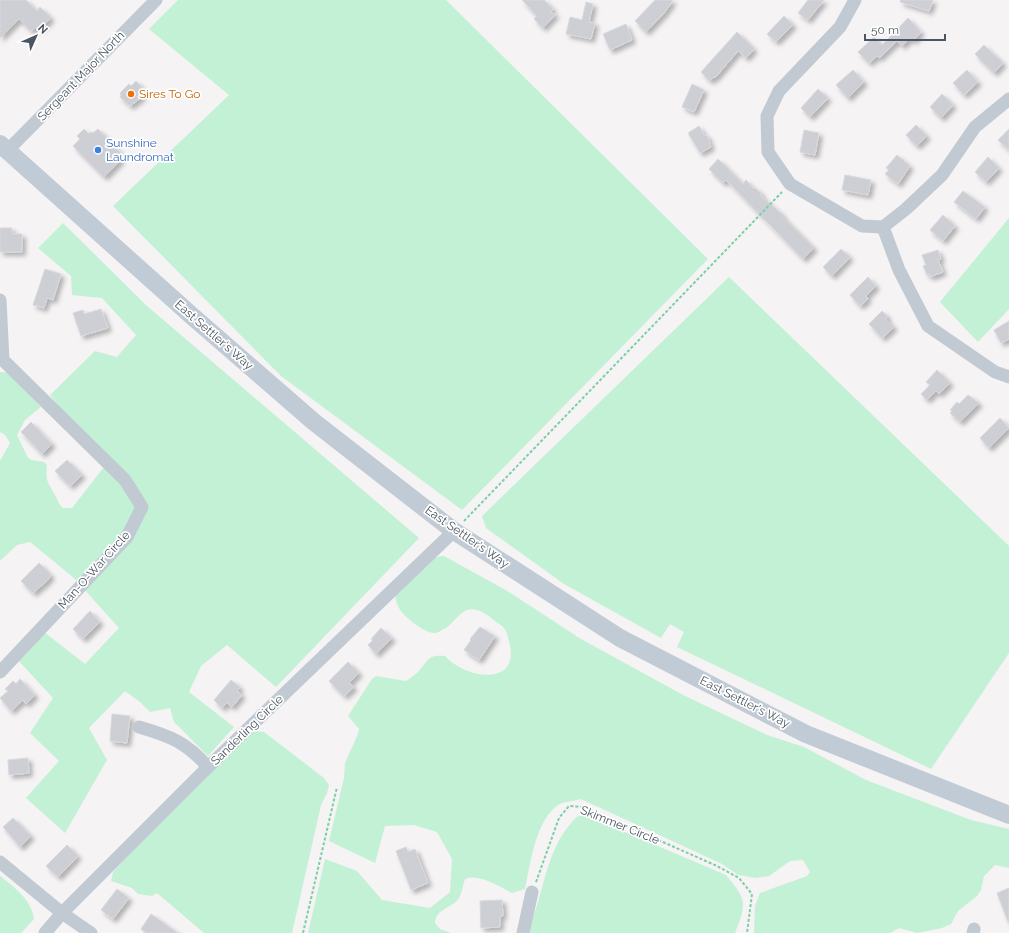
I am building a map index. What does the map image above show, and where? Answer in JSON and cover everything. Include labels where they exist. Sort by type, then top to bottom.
[{"type":"main road","name":"East Settler's Way","points":[[4,148],[314,422],[454,531],[620,638],[806,734],[1009,815]]},
{"type":"street","name":"Sergeant Major North","points":[[4,148],[156,0]]},
{"type":"street","points":[[855,0],[840,27],[779,91],[767,116],[768,152],[790,184],[862,226],[883,228],[942,175],[975,127],[1009,99]]},
{"type":"street","points":[[883,228],[899,270],[928,326],[995,372],[1009,377]]},
{"type":"street","name":"Man-O-War Circle","points":[[0,300],[1,361],[125,480],[142,507],[127,537],[0,672]]},
{"type":"street","name":"Sanderling Circle","points":[[45,933],[62,913],[208,767],[454,531]]},
{"type":"street","points":[[139,727],[171,737],[196,753],[208,767]]},
{"type":"street","points":[[0,862],[62,913],[91,933]]},
{"type":"street","points":[[523,933],[532,892]]},
{"type":"path","points":[[454,531],[790,184]]},
{"type":"path","points":[[303,933],[337,787]]},
{"type":"path","name":"Skimmer Circle","points":[[532,892],[559,818],[569,806],[584,807],[717,866],[739,878],[752,894],[747,933]]},
{"type":"green space","points":[[178,0],[446,0],[708,259],[462,510],[281,376],[113,206],[229,95],[149,29]]},
{"type":"green space","points":[[1009,218],[1009,309],[978,342],[940,302]]},
{"type":"green space","points":[[63,223],[147,306],[419,538],[276,687],[227,645],[201,666],[189,692],[234,727],[208,756],[174,722],[170,708],[150,712],[140,702],[125,691],[89,728],[107,760],[65,833],[26,798],[59,761],[30,733],[53,698],[16,658],[44,632],[85,664],[119,628],[74,578],[30,542],[17,545],[0,561],[0,461],[10,443],[5,435],[0,432],[0,372],[13,375],[18,379],[41,407],[25,420],[17,435],[28,458],[44,462],[47,465],[46,475],[60,505],[63,508],[72,508],[104,467],[50,395],[95,351],[117,357],[136,335],[102,298],[72,295],[71,276],[38,248]]},
{"type":"green space","points":[[729,277],[1009,546],[1009,653],[931,769],[677,647],[684,632],[670,624],[661,638],[564,584],[486,528],[482,516]]},
{"type":"green space","points":[[444,556],[509,592],[581,639],[685,696],[767,735],[804,747],[866,780],[971,820],[1009,829],[1009,868],[995,865],[984,876],[981,890],[977,896],[958,911],[951,924],[942,928],[917,933],[899,928],[890,933],[754,933],[755,906],[760,893],[807,876],[810,872],[803,860],[790,861],[769,876],[756,878],[738,875],[722,864],[581,799],[560,804],[552,810],[545,819],[535,842],[525,889],[512,893],[483,879],[465,879],[459,898],[453,904],[441,911],[436,918],[435,923],[440,929],[451,933],[308,933],[325,859],[357,871],[382,900],[430,908],[450,892],[452,859],[437,832],[414,825],[385,826],[375,863],[329,841],[344,778],[345,763],[359,729],[348,716],[372,679],[376,676],[406,681],[417,673],[428,660],[434,656],[445,656],[454,664],[465,670],[477,674],[489,675],[500,672],[507,666],[511,656],[506,631],[503,627],[480,611],[471,609],[467,610],[461,613],[446,628],[435,633],[431,633],[420,628],[401,611],[395,596],[433,559]]},
{"type":"green space","points":[[251,732],[264,732],[324,778],[329,785],[321,805],[292,933],[204,933],[157,893],[152,896],[138,894],[132,888],[111,881],[113,872],[155,827]]},
{"type":"green space","points":[[578,816],[587,816],[726,875],[738,890],[743,902],[742,915],[735,933],[527,933],[553,852],[563,833]]},
{"type":"green space","points":[[0,876],[22,894],[33,912],[34,919],[21,933],[0,933]]},
{"type":"building","points":[[0,0],[26,0],[37,11],[40,7],[51,18],[39,30],[36,27],[31,31],[19,19],[0,38]]},
{"type":"building","points":[[522,0],[544,0],[553,9],[550,13],[556,14],[543,28],[534,19],[537,16]]},
{"type":"building","points":[[655,0],[673,0],[665,12],[646,32],[635,21]]},
{"type":"building","points":[[808,0],[824,0],[808,20],[798,13]]},
{"type":"building","points":[[901,0],[933,0],[929,11],[900,2]]},
{"type":"building","points":[[586,2],[593,4],[589,22],[595,23],[591,39],[566,34],[570,17],[582,20]]},
{"type":"building","points":[[784,16],[793,25],[776,42],[767,34]]},
{"type":"building","points":[[908,18],[921,32],[913,41],[910,38],[902,46],[897,41],[879,58],[877,56],[869,63],[858,52],[874,37],[882,45]]},
{"type":"building","points":[[626,24],[632,40],[610,50],[603,34]]},
{"type":"building","points":[[737,32],[754,49],[746,58],[738,51],[715,78],[714,77],[710,81],[701,72]]},
{"type":"building","points":[[984,45],[1003,63],[994,73],[975,54]]},
{"type":"building","points":[[853,70],[864,82],[848,98],[836,85]]},
{"type":"building","points":[[967,70],[978,82],[964,95],[953,83]]},
{"type":"building","name":"Sires To Go","points":[[136,81],[145,91],[140,96],[142,97],[130,106],[120,97],[120,93],[129,84],[131,86]]},
{"type":"building","points":[[692,84],[704,90],[694,112],[682,107]]},
{"type":"building","points":[[818,89],[828,98],[810,117],[801,108]]},
{"type":"building","points":[[942,94],[953,105],[941,118],[930,107]]},
{"type":"building","points":[[916,125],[927,136],[917,146],[906,135]]},
{"type":"building","points":[[699,126],[705,136],[707,135],[711,147],[700,153],[688,133]]},
{"type":"building","name":"Sunshine Laundromat","points":[[84,129],[89,134],[98,129],[123,155],[119,159],[120,161],[104,177],[73,146],[80,139],[77,136]]},
{"type":"building","points":[[1009,129],[1009,150],[998,140]]},
{"type":"building","points":[[804,130],[819,133],[815,155],[800,152]]},
{"type":"building","points":[[897,155],[910,166],[898,184],[885,174],[889,170],[886,168]]},
{"type":"building","points":[[988,157],[999,168],[986,182],[975,172]]},
{"type":"building","points":[[718,159],[743,184],[746,180],[754,189],[755,188],[762,194],[760,195],[783,215],[782,216],[814,248],[803,259],[726,180],[723,183],[709,169]]},
{"type":"building","points":[[845,175],[871,180],[868,195],[842,190]]},
{"type":"building","points":[[963,191],[985,207],[976,219],[954,202]]},
{"type":"building","points":[[943,215],[955,226],[943,241],[930,230]]},
{"type":"building","points":[[0,228],[12,228],[12,234],[22,234],[22,252],[0,252]]},
{"type":"building","points":[[841,249],[850,257],[832,276],[823,267]]},
{"type":"building","points":[[938,250],[941,259],[938,260],[943,272],[930,277],[930,274],[927,275],[923,266],[926,265],[922,255]]},
{"type":"building","points":[[45,269],[61,274],[53,300],[47,298],[44,308],[33,305]]},
{"type":"building","points":[[868,277],[876,286],[866,296],[868,299],[860,306],[850,295]]},
{"type":"building","points":[[101,309],[108,328],[81,336],[73,313],[83,310],[84,314]]},
{"type":"building","points":[[882,311],[888,317],[886,319],[894,327],[882,338],[869,324]]},
{"type":"building","points":[[1009,321],[1009,339],[1001,343],[994,330]]},
{"type":"building","points":[[937,370],[950,383],[939,394],[936,391],[927,400],[921,394],[930,385],[926,382]]},
{"type":"building","points":[[968,395],[979,403],[960,422],[950,413],[952,411],[950,410],[957,402],[959,404]]},
{"type":"building","points":[[1000,418],[1009,428],[989,448],[980,438]]},
{"type":"building","points":[[31,422],[52,444],[42,454],[21,432]]},
{"type":"building","points":[[67,460],[82,475],[70,486],[55,471]]},
{"type":"building","points":[[39,563],[51,575],[48,580],[33,593],[21,581]]},
{"type":"building","points":[[90,611],[100,622],[83,639],[73,629]]},
{"type":"building","points":[[480,627],[495,636],[479,660],[464,650],[471,640],[470,639]]},
{"type":"building","points":[[381,628],[392,638],[376,654],[368,645],[373,640],[371,639]]},
{"type":"building","points":[[348,662],[359,673],[349,683],[354,687],[344,696],[329,681]]},
{"type":"building","points":[[20,679],[35,695],[26,704],[23,700],[11,711],[0,698],[8,691],[5,689],[13,681],[16,684]]},
{"type":"building","points":[[231,680],[240,687],[237,691],[242,695],[232,707],[227,703],[222,708],[214,700]]},
{"type":"building","points":[[112,714],[130,716],[127,743],[110,741]]},
{"type":"building","points":[[28,758],[29,773],[9,775],[8,760]]},
{"type":"building","points":[[13,818],[31,836],[20,847],[3,827]]},
{"type":"building","points":[[67,845],[78,856],[58,877],[46,866]]},
{"type":"building","points":[[406,847],[408,852],[415,849],[428,883],[411,890],[396,851]]},
{"type":"building","points":[[1009,888],[1009,922],[1008,922],[997,893]]},
{"type":"building","points":[[117,889],[129,898],[113,919],[101,910]]},
{"type":"building","points":[[502,900],[503,916],[500,916],[500,927],[481,928],[480,901]]},
{"type":"building","points":[[151,914],[178,933],[146,933],[141,929]]},
{"type":"place","name":"Sires To Go","points":[[131,94]]},
{"type":"place","name":"Sunshine Laundromat","points":[[98,150]]}]
